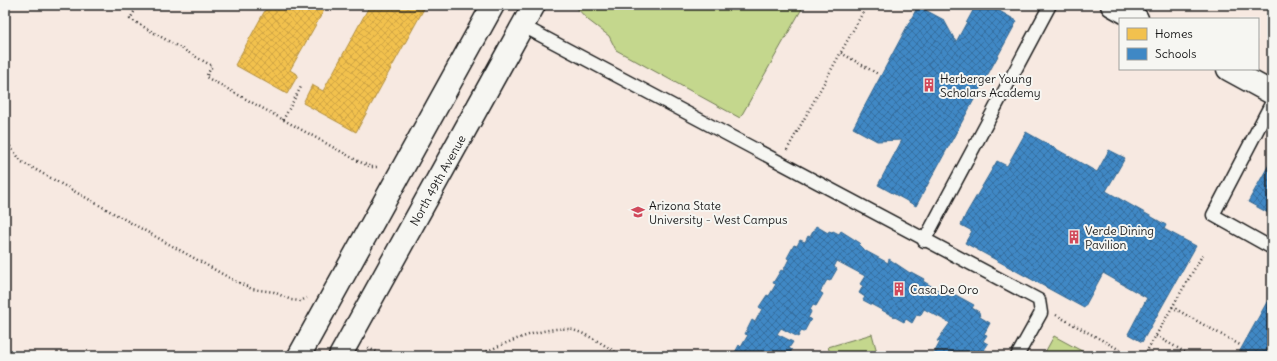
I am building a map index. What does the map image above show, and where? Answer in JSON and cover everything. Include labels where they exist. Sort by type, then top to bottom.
[{"type":"street","points":[[299,356],[493,5]]},
{"type":"street","name":"North 49th Avenue","points":[[340,356],[534,5]]},
{"type":"street","points":[[1112,5],[1135,18]]},
{"type":"street","points":[[1230,70],[1272,93]]},
{"type":"lane","points":[[924,241],[1050,5]]},
{"type":"lane","points":[[522,26],[924,241],[1039,300],[1041,313],[1017,356]]},
{"type":"lane","points":[[1272,102],[1213,215],[1272,248]]},
{"type":"path","points":[[138,5],[130,19],[212,66],[206,78],[358,161],[371,167],[378,167]]},
{"type":"path","points":[[779,164],[867,5]]},
{"type":"path","points":[[841,53],[878,74]]},
{"type":"path","points":[[283,120],[302,85]]},
{"type":"path","points":[[5,140],[22,162],[235,281],[252,289],[274,292],[291,300],[300,301],[308,298]]},
{"type":"path","points":[[1144,356],[1203,254]]},
{"type":"path","points":[[1040,306],[1131,356]]},
{"type":"path","points":[[1172,307],[1240,345]]},
{"type":"path","points":[[476,356],[550,330],[572,330],[622,356]]},
{"type":"path","points":[[1156,336],[1192,356]]},
{"type":"path","points":[[362,346],[386,356]]},
{"type":"shaded area","name":"Arizona State University - West Campus","points":[[5,5],[1272,5],[1272,356],[5,356]]},
{"type":"green space","points":[[574,5],[804,5],[740,118],[616,50],[609,36],[588,20]]},
{"type":"green space","points":[[872,334],[878,356],[831,356],[828,347]]},
{"type":"green space","points":[[1054,336],[1091,356],[1043,356]]},
{"type":"building: Homes","points":[[268,5],[327,5],[290,70],[298,75],[287,94],[235,65]]},
{"type":"building: Homes","points":[[370,5],[426,5],[356,132],[303,103],[312,85],[323,91]]},
{"type":"building: Schools","name":"Herberger Young Scholars Academy","points":[[976,5],[989,5],[1017,21],[916,206],[878,185],[902,140],[877,141],[853,128],[918,6],[944,20],[956,42]]},
{"type":"building: Schools","name":"Verde Dining Pavilion","points":[[1026,132],[1097,172],[1109,150],[1125,158],[1106,191],[1166,225],[1164,229],[1196,246],[1142,342],[1128,334],[1147,298],[1103,273],[1084,308],[965,243],[972,231],[961,225],[966,214],[997,161],[1007,166]]},
{"type":"building: Schools","points":[[1271,161],[1272,162],[1272,215],[1248,202]]},
{"type":"building: Schools","name":"Casa De Oro","points":[[816,226],[828,233],[829,231],[833,231],[839,234],[841,231],[860,243],[859,245],[864,250],[888,263],[889,259],[910,273],[911,272],[924,279],[923,281],[946,295],[953,297],[954,294],[974,305],[972,308],[979,312],[980,317],[990,323],[984,334],[987,335],[983,341],[988,344],[984,350],[987,351],[984,356],[929,356],[930,353],[933,355],[940,342],[937,341],[950,323],[924,309],[920,316],[917,314],[912,323],[906,319],[904,322],[863,300],[865,297],[859,293],[863,286],[860,284],[865,276],[837,261],[834,267],[837,269],[830,281],[827,280],[820,292],[823,294],[816,306],[813,305],[810,310],[811,312],[808,318],[811,319],[804,332],[801,331],[798,337],[781,328],[777,334],[793,342],[789,348],[792,350],[788,356],[733,356],[739,345],[741,347],[748,335],[745,334],[752,320],[755,322],[762,309],[759,307],[767,295],[769,296],[776,284],[773,283],[781,270],[783,271],[789,259],[787,258],[794,245],[797,246],[800,240],[805,242],[808,236],[810,237]]},
{"type":"building: Schools","points":[[1272,293],[1272,356],[1237,356]]},
{"type":"place","name":"Herberger Young Scholars Academy","points":[[929,85]]},
{"type":"place","name":"Arizona State University - West Campus","points":[[638,212]]},
{"type":"place","name":"Verde Dining Pavilion","points":[[1074,237]]},
{"type":"place","name":"Casa De Oro","points":[[899,289]]}]
